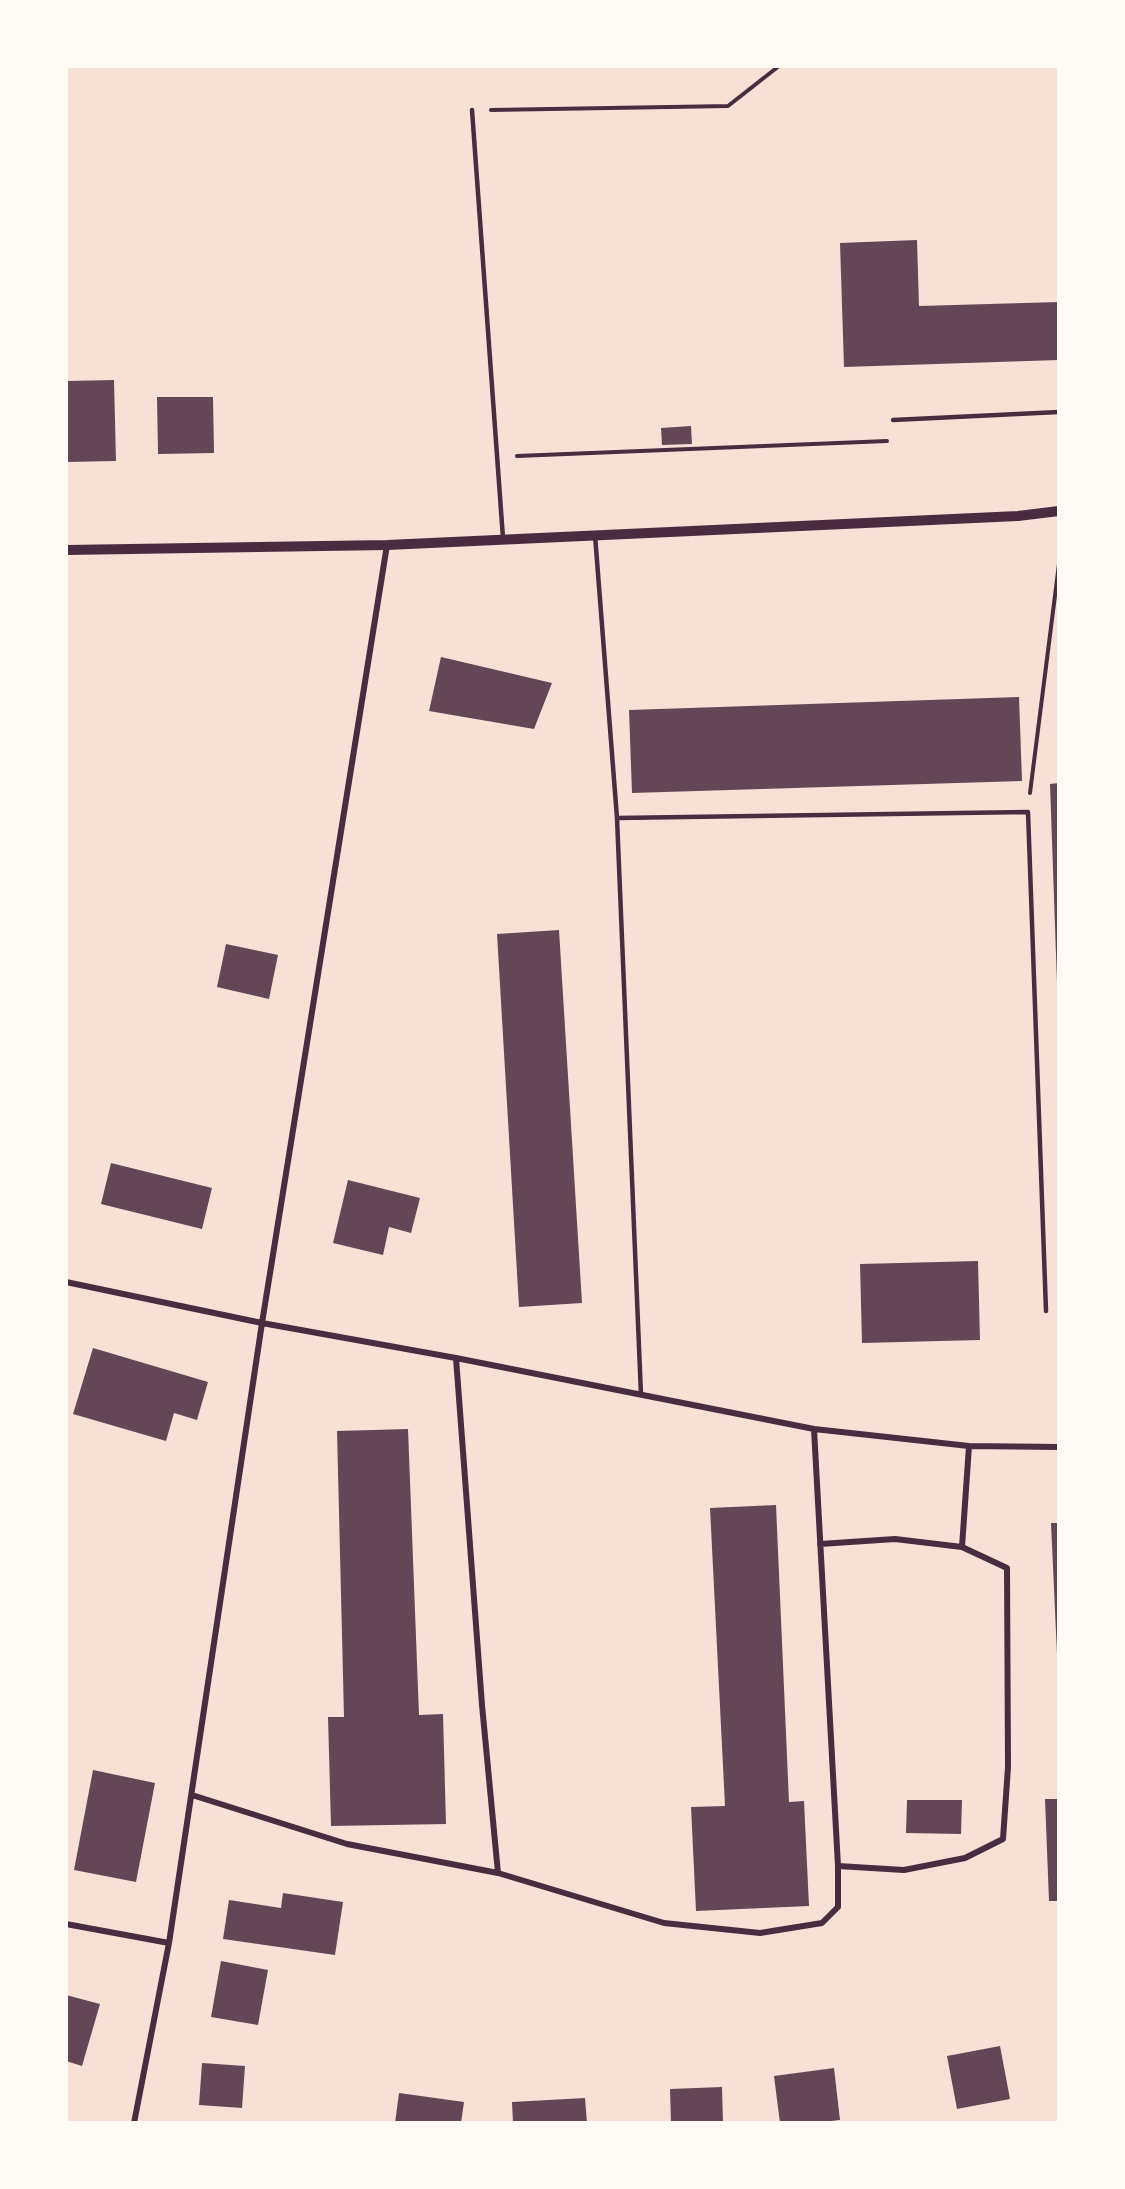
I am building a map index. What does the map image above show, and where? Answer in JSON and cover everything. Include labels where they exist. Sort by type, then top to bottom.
[{"type":"street","points":[[66,550],[387,545],[1018,516],[1059,511]]},
{"type":"street","points":[[134,2123],[169,1943],[262,1323],[387,545]]},
{"type":"street","points":[[66,1282],[262,1323],[456,1358],[814,1429],[969,1446],[1059,1447]]},
{"type":"street","points":[[456,1358],[482,1705],[498,1873]]},
{"type":"street","points":[[192,1795],[347,1844],[498,1873],[664,1923],[760,1933],[822,1923],[838,1907],[838,1866],[814,1429]]},
{"type":"street","points":[[962,1546],[969,1446]]},
{"type":"street","points":[[820,1544],[895,1539],[962,1546],[1007,1568],[1008,1767],[1003,1839],[965,1858],[904,1870],[838,1866]]},
{"type":"street","points":[[66,1924],[169,1943]]},
{"type":"lane","points":[[472,110],[503,540]]},
{"type":"lane","points":[[893,420],[1059,412]]},
{"type":"lane","points":[[595,535],[617,818],[641,1395]]},
{"type":"lane","points":[[617,818],[1028,812],[1046,1311]]},
{"type":"path","points":[[472,110],[728,106],[779,66]]},
{"type":"path","points":[[497,457],[889,441]]},
{"type":"path","points":[[1028,812],[1059,564]]},
{"type":"building","points":[[917,240],[919,306],[1059,302],[1059,360],[844,367],[840,243]]},
{"type":"building","points":[[114,380],[116,461],[66,462],[66,381]]},
{"type":"building","points":[[157,397],[213,397],[214,453],[158,454]]},
{"type":"building","points":[[691,426],[692,444],[662,445],[661,428]]},
{"type":"building","points":[[441,657],[552,683],[534,729],[429,711]]},
{"type":"building","points":[[1019,697],[1022,781],[632,793],[629,710]]},
{"type":"building","points":[[1059,783],[1059,983],[1057,983],[1050,784]]},
{"type":"building","points":[[559,930],[582,1303],[519,1307],[497,934]]},
{"type":"building","points":[[226,944],[278,955],[269,999],[217,987]]},
{"type":"building","points":[[111,1163],[212,1188],[202,1229],[101,1204]]},
{"type":"building","points":[[348,1180],[420,1198],[411,1233],[389,1227],[383,1255],[333,1243]]},
{"type":"building","points":[[978,1261],[980,1340],[862,1343],[860,1264]]},
{"type":"building","points":[[93,1348],[208,1382],[197,1420],[174,1413],[166,1441],[73,1414]]},
{"type":"building","points":[[408,1429],[419,1715],[443,1714],[446,1824],[331,1826],[328,1717],[344,1717],[337,1431]]},
{"type":"building","points":[[776,1505],[789,1802],[804,1801],[809,1906],[696,1911],[691,1807],[725,1806],[710,1508]]},
{"type":"building","points":[[1051,1523],[1059,1523],[1059,1654],[1057,1654]]},
{"type":"building","points":[[93,1770],[155,1783],[136,1882],[74,1870]]},
{"type":"building","points":[[1045,1799],[1059,1799],[1059,1901],[1049,1901]]},
{"type":"building","points":[[907,1800],[962,1800],[961,1834],[906,1833]]},
{"type":"building","points":[[283,1893],[343,1902],[335,1955],[223,1939],[229,1900],[281,1908]]},
{"type":"building","points":[[221,1961],[268,1970],[258,2025],[211,2017]]},
{"type":"building","points":[[66,1995],[100,2004],[82,2066],[66,2061]]},
{"type":"building","points":[[1000,2046],[1010,2099],[957,2109],[947,2056]]},
{"type":"building","points":[[202,2063],[245,2066],[242,2108],[199,2105]]},
{"type":"building","points":[[834,2068],[840,2120],[780,2123],[774,2076]]},
{"type":"building","points":[[722,2087],[723,2123],[671,2123],[670,2089]]},
{"type":"building","points":[[399,2093],[464,2102],[461,2123],[395,2123]]},
{"type":"building","points":[[585,2098],[587,2123],[513,2123],[512,2102]]}]
